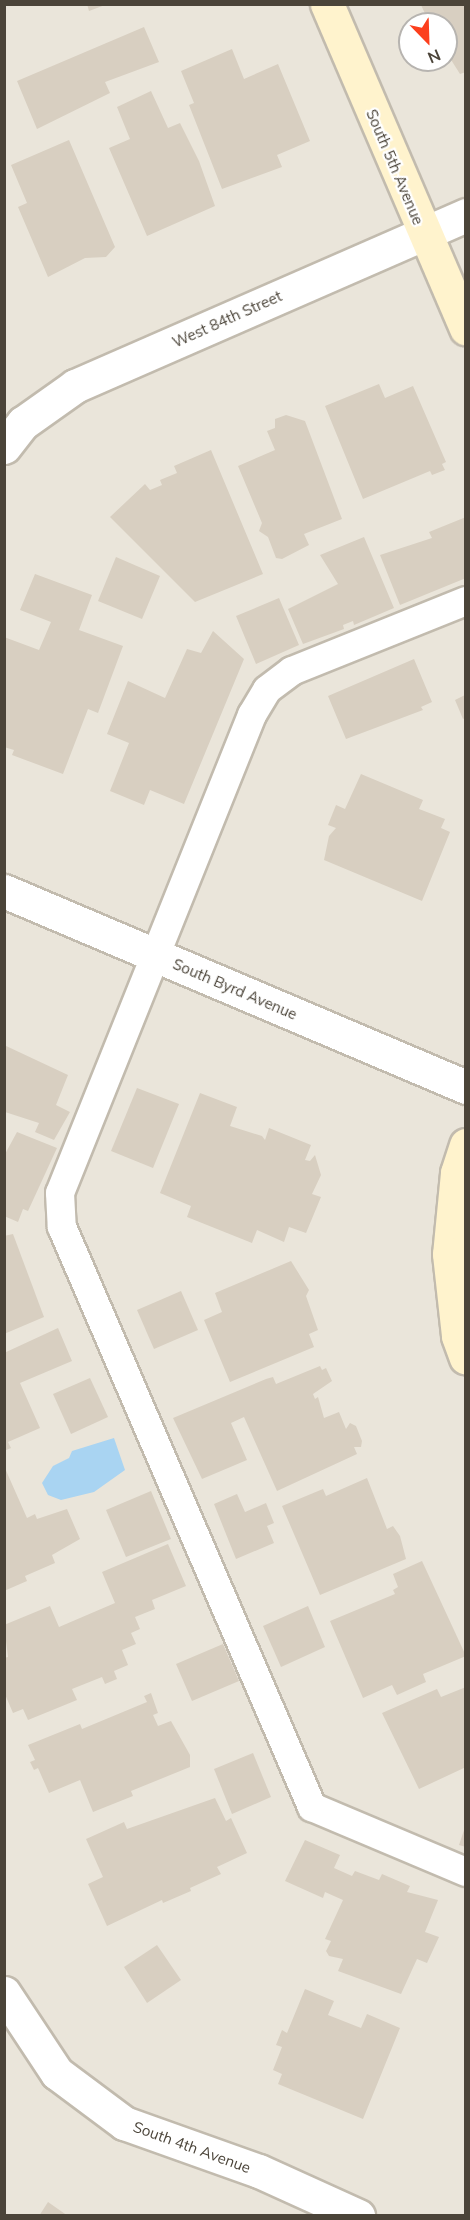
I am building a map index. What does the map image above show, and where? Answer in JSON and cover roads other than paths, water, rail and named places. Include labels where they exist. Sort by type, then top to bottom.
[{"type":"street","name":"South 5th Avenue","points":[[327,4],[465,329]]},
{"type":"street","name":"West 84th Street","points":[[4,447],[23,423],[75,386],[465,215]]},
{"type":"street","name":"South Byrd Avenue","points":[[4,891],[465,1087]]},
{"type":"street","points":[[465,1145],[457,1173],[449,1254],[458,1336],[465,1358]]},
{"type":"street","name":"South 4th Avenue","points":[[4,1993],[57,2073],[124,2122],[259,2171],[358,2216]]},
{"type":"lane","points":[[465,601],[291,671],[267,690],[252,715],[60,1193],[63,1227],[312,1807],[465,1872]]},
{"type":"water","points":[[114,1438],[125,1470],[94,1492],[61,1500],[48,1495],[42,1483],[53,1466],[69,1458],[72,1451]]}]
